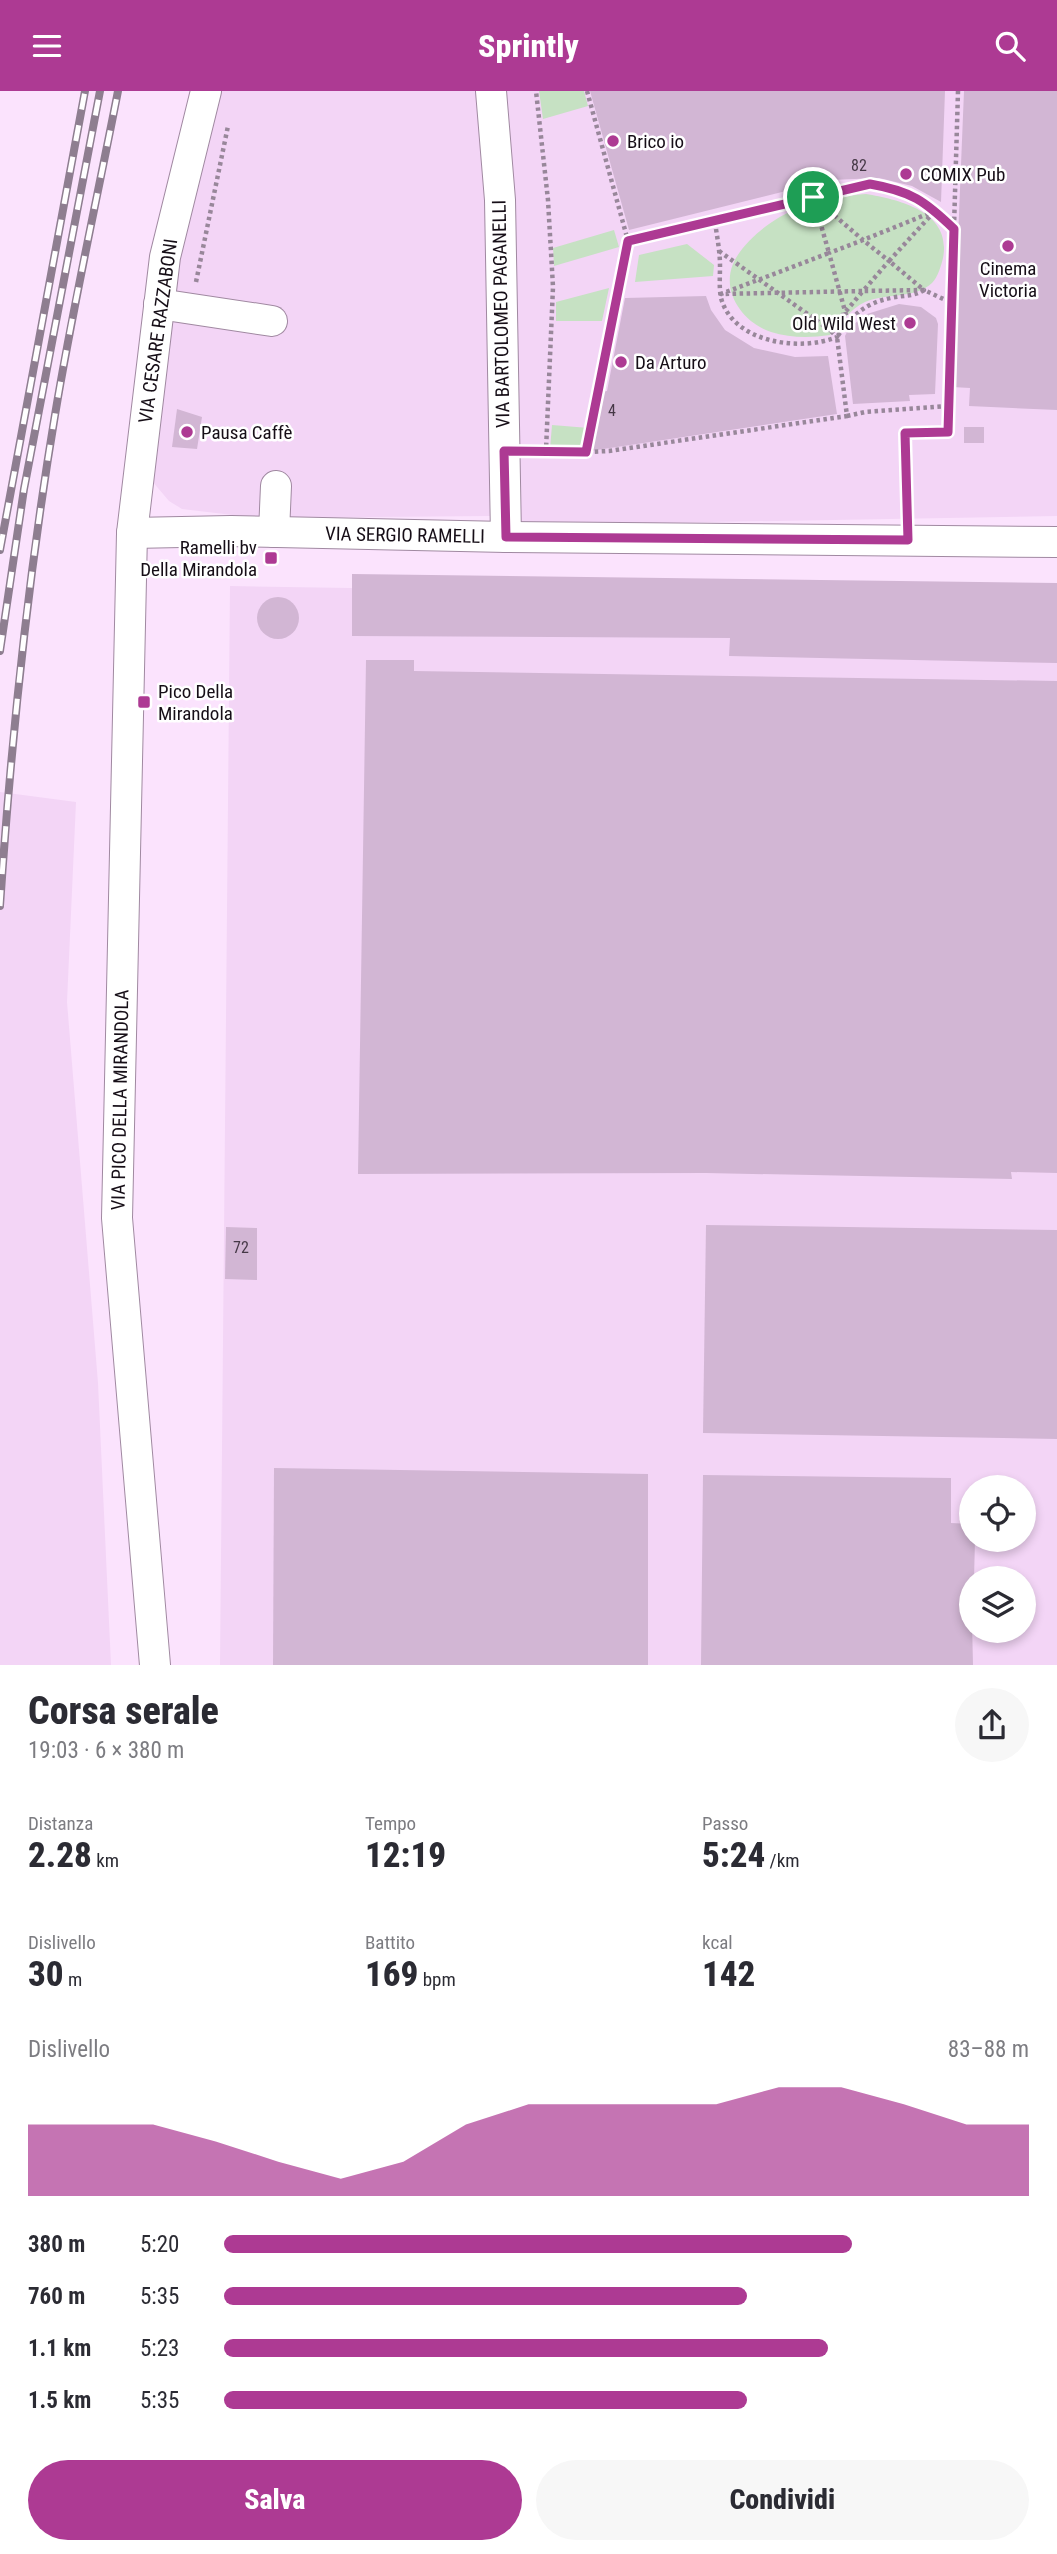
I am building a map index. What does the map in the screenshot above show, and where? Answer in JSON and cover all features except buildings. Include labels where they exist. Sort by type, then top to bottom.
[{"type":"street","name":"VIA CESARE RAZZABONI","points":[[132,533],[165,257],[206,91]]},
{"type":"street","name":"VIA BARTOLOMEO PAGANELLI","points":[[491,91],[500,200],[506,537]]},
{"type":"street","points":[[159,304],[272,321]]},
{"type":"street","points":[[274,532],[276,486]]},
{"type":"street","name":"VIA SERGIO RAMELLI","points":[[132,533],[274,532],[1057,542]]},
{"type":"street","name":"VIA PICO DELLA MIRANDOLA","points":[[132,533],[117,1218],[155,1665]]},
{"type":"path","points":[[536,91],[548,200],[553,287],[546,450]]},
{"type":"path","points":[[586,452],[628,241],[587,91]]},
{"type":"path","points":[[908,540],[905,433],[948,432],[958,91]]},
{"type":"path","points":[[190,309],[230,119]]},
{"type":"path","points":[[628,241],[870,184],[894,188],[928,203],[954,229]]},
{"type":"path","points":[[813,197],[924,289],[952,303]]},
{"type":"path","points":[[813,197],[848,322]]},
{"type":"path","points":[[721,294],[935,211]]},
{"type":"path","points":[[830,330],[935,211]]},
{"type":"path","points":[[715,222],[721,294],[729,318],[750,334],[774,341],[825,342],[838,337],[856,312],[872,303],[916,295],[924,289]]},
{"type":"path","points":[[719,251],[838,337],[847,416]]},
{"type":"path","points":[[721,294],[924,289]]},
{"type":"path","points":[[504,451],[609,451],[865,412],[949,406]]},
{"type":"shaded area","points":[[215,91],[1057,91],[1057,516],[541,525],[489,516],[259,518],[182,509],[169,501],[152,481],[173,286]]},
{"type":"shaded area","points":[[230,586],[1057,599],[1057,1665],[220,1665]]},
{"type":"shaded area","points":[[0,792],[76,802],[67,1002],[98,1383],[111,1665],[0,1665]]},
{"type":"green space","points":[[539,91],[584,91],[588,106],[543,119]]},
{"type":"green space","points":[[866,194],[894,200],[921,211],[940,229],[944,242],[943,258],[938,275],[932,283],[909,294],[865,302],[850,312],[830,335],[800,337],[778,334],[752,322],[737,306],[730,286],[733,264],[744,247],[764,228],[791,211],[841,197]]},
{"type":"green space","points":[[614,230],[619,247],[554,266],[553,248]]},
{"type":"green space","points":[[687,244],[714,265],[713,276],[635,282],[639,255]]},
{"type":"green space","points":[[609,288],[602,321],[556,321],[556,302]]},
{"type":"green space","points":[[552,425],[589,428],[585,450],[550,449]]},
{"type":"railway","points":[[0,550],[85,91]]},
{"type":"railway","points":[[0,651],[24,489],[100,91]]},
{"type":"railway","points":[[0,906],[9,782],[45,476],[69,334],[118,91]]},
{"type":"place","name":"Brico io","points":[[613,141]]},
{"type":"place","name":"COMIX Pub","points":[[906,174]]},
{"type":"place","name":"Cinema Victoria","points":[[1008,246]]},
{"type":"place","name":"Old Wild West","points":[[910,323]]},
{"type":"place","name":"Da Arturo","points":[[621,362]]},
{"type":"place","name":"Pausa Caffè","points":[[187,432]]},
{"type":"place","name":"Ramelli bv Della Mirandola","points":[[271,558]]},
{"type":"place","name":"Pico Della Mirandola","points":[[144,702]]},
{"type":"route","points":[[870,184],[894,188],[928,203],[954,229],[948,432],[905,433],[908,540],[506,537],[504,451],[586,452],[628,241],[813,197],[870,184]]}]
